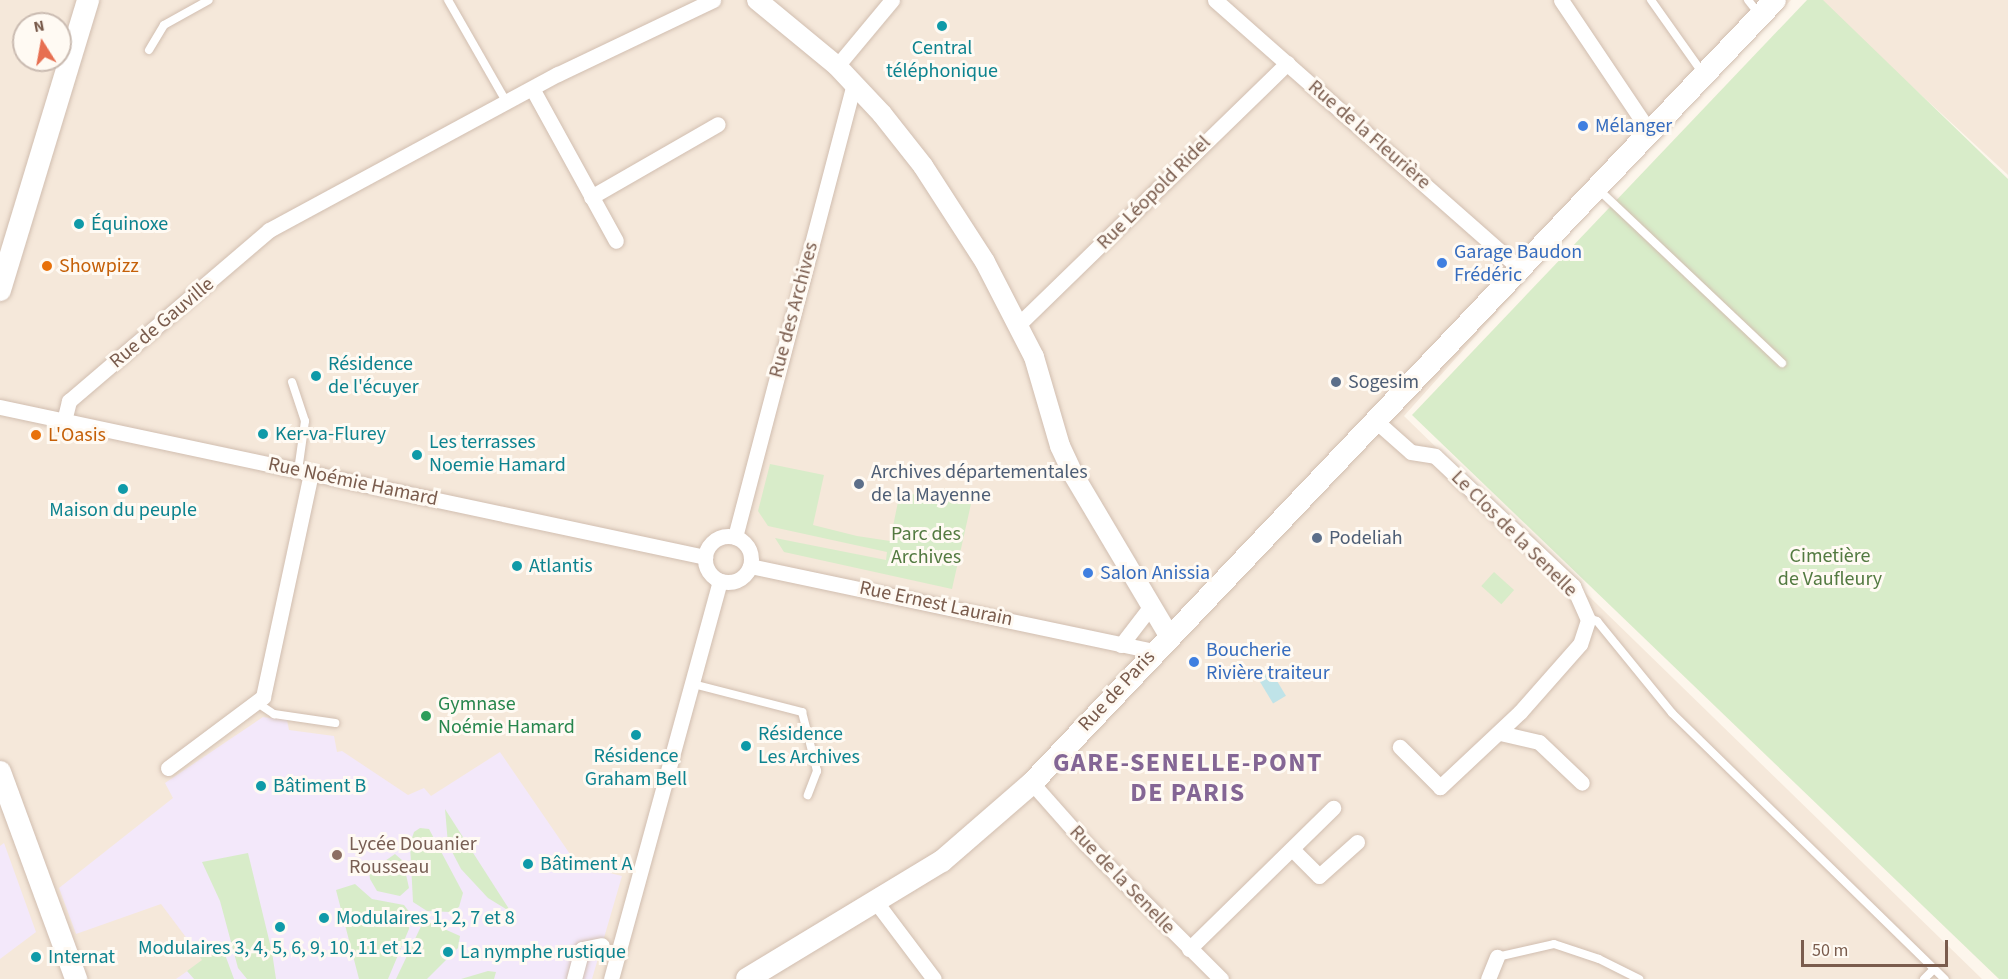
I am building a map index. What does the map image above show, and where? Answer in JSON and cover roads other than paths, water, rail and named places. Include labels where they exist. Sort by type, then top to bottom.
[{"type":"main road","points":[[0,290],[88,0]]},
{"type":"main road","name":"Rue de Paris","points":[[747,979],[942,861],[1032,783],[1162,644],[1651,134],[1705,76],[1761,6]]},
{"type":"main road","points":[[0,772],[76,979]]},
{"type":"street","name":"Rue de Gauville","points":[[64,421],[69,401],[269,230],[532,90],[713,0]]},
{"type":"street","points":[[757,0],[837,66],[854,83],[923,166],[1020,323],[1073,474],[1151,606],[1162,644]]},
{"type":"street","points":[[837,66],[891,0]]},
{"type":"street","name":"Rue de la Fleurière","points":[[1215,0],[1522,270]]},
{"type":"street","points":[[1561,0],[1651,134]]},
{"type":"street","name":"Rue Léopold Ridel","points":[[1020,323],[1287,63]]},
{"type":"street","name":"Rue des Archives","points":[[735,537],[854,83]]},
{"type":"street","points":[[532,90],[616,241]]},
{"type":"street","points":[[591,197],[718,124]]},
{"type":"street","name":"Rue Noémie Hamard","points":[[0,407],[705,557]]},
{"type":"street","name":"Le Clos de la Senelle","points":[[1377,422],[1411,452],[1435,456],[1573,586],[1587,617],[1580,644],[1500,733],[1440,787],[1401,747]]},
{"type":"street","points":[[168,768],[263,697],[305,472]]},
{"type":"street","points":[[735,537],[750,551],[750,566],[742,578],[720,581],[709,572],[705,557],[715,540],[735,537]]},
{"type":"street","name":"Rue Ernest Laurain","points":[[750,566],[1121,645],[1162,644]]},
{"type":"street","points":[[611,979],[720,581]]},
{"type":"street","points":[[1121,645],[1151,606]]},
{"type":"street","points":[[1500,733],[1539,742],[1582,783]]},
{"type":"street","name":"Rue de la Senelle","points":[[1032,783],[1189,949],[1221,979]]},
{"type":"street","name":"Rue de la Senelle","points":[[1189,949],[1333,808]]},
{"type":"street","points":[[1292,849],[1319,876],[1357,842]]},
{"type":"street","points":[[876,902],[934,979]]},
{"type":"street","points":[[574,979],[582,949],[602,945]]},
{"type":"street","points":[[1488,979],[1497,957]]},
{"type":"lane","points":[[149,50],[164,25],[209,0]]},
{"type":"lane","points":[[448,0],[507,104]]},
{"type":"lane","points":[[1651,0],[1705,76]]},
{"type":"lane","points":[[1597,189],[1782,363]]},
{"type":"lane","points":[[292,382],[305,421],[305,472]]},
{"type":"lane","points":[[1587,617],[1597,621],[1672,713],[1945,979]]},
{"type":"lane","points":[[693,684],[802,712],[817,771],[808,795]]},
{"type":"lane","points":[[256,702],[274,714],[335,723]]},
{"type":"lane","points":[[1497,957],[1554,944],[1599,959],[1639,979]]},
{"type":"lane","points":[[1924,979],[1934,969]]},
{"type":"water","points":[[1271,671],[1286,696],[1273,704],[1258,679]]},
{"type":"place","name":"Central téléphonique","points":[[942,26]]},
{"type":"place","name":"Mélanger","points":[[1583,126]]},
{"type":"place","name":"Équinoxe","points":[[79,224]]},
{"type":"place","name":"Garage Baudon Frédéric","points":[[1442,263]]},
{"type":"place","name":"Showpizz","points":[[47,266]]},
{"type":"place","name":"Résidence de l'écuyer","points":[[316,376]]},
{"type":"place","name":"Sogesim","points":[[1336,382]]},
{"type":"place","name":"Ker-va-Flurey","points":[[263,434]]},
{"type":"place","name":"L'Oasis","points":[[36,435]]},
{"type":"place","name":"Les terrasses Noemie Hamard","points":[[417,455]]},
{"type":"place","name":"Archives départementales de la Mayenne","points":[[859,484]]},
{"type":"place","name":"Maison du peuple","points":[[123,489]]},
{"type":"place","name":"Podeliah","points":[[1317,538]]},
{"type":"place","name":"Atlantis","points":[[517,566]]},
{"type":"place","name":"Salon Anissia","points":[[1088,573]]},
{"type":"place","name":"Boucherie Rivière traiteur","points":[[1194,662]]},
{"type":"place","name":"Gymnase Noémie Hamard","points":[[426,716]]},
{"type":"place","name":"Résidence Graham Bell","points":[[636,735]]},
{"type":"place","name":"Résidence Les Archives","points":[[746,746]]},
{"type":"place","name":"Bâtiment B","points":[[261,786]]},
{"type":"place","name":"Lycée Douanier Rousseau","points":[[337,855]]},
{"type":"place","name":"Bâtiment A","points":[[528,864]]},
{"type":"place","name":"Modulaires 1, 2, 7 et 8","points":[[324,918]]},
{"type":"place","name":"Modulaires 3, 4, 5, 6, 9, 10, 11 et 12","points":[[280,927]]},
{"type":"place","name":"La nymphe rustique","points":[[448,952]]},
{"type":"place","name":"Internat","points":[[36,957]]},
{"type":"district","name":"GARE-SENELLE-PONT DE PARIS","points":[[1188,778]]},
{"type":"park label","name":"Parc des Archives","points":[[926,546]]},
{"type":"park label","name":"Cimetière de Vaufleury","points":[[1830,568]]}]
